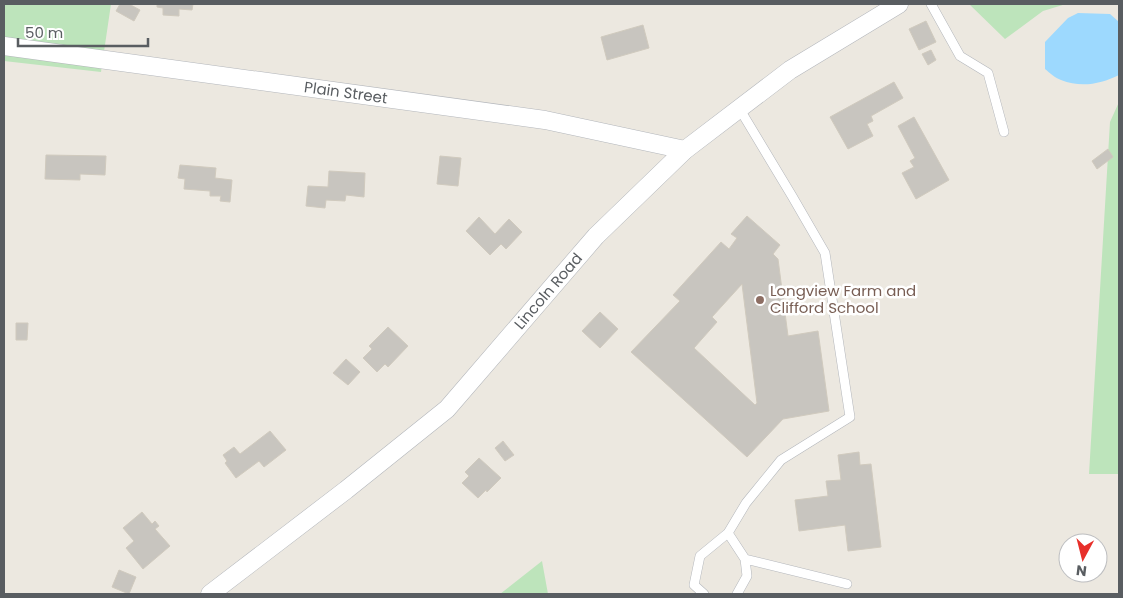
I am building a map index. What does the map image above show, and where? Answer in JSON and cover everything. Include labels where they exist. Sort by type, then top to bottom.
[{"type":"street","name":"Lincoln Road","points":[[210,594],[346,490],[446,408],[596,236],[685,150],[790,70],[899,4]]},
{"type":"street","name":"Plain Street","points":[[4,46],[545,120],[685,150]]},
{"type":"lane","points":[[931,4],[960,56],[988,72],[1004,132]]},
{"type":"lane","points":[[704,594],[694,585],[700,556],[728,533],[746,504],[781,460],[850,417],[825,253],[739,108]]},
{"type":"lane","points":[[728,533],[745,559],[747,576],[737,594]]},
{"type":"lane","points":[[745,559],[847,584]]},
{"type":"green space","points":[[4,4],[111,4],[101,72],[4,61]]},
{"type":"green space","points":[[969,4],[1066,4],[1043,11],[1005,39]]},
{"type":"green space","points":[[1119,102],[1119,474],[1089,474],[1110,122]]},
{"type":"green space","points":[[542,561],[548,594],[500,594]]},
{"type":"water","points":[[1078,13],[1110,14],[1119,22],[1119,75],[1098,83],[1076,84],[1059,79],[1045,69],[1045,42],[1068,18]]},
{"type":"building","points":[[120,4],[129,4],[140,10],[134,21],[116,11]]},
{"type":"building","points":[[157,4],[193,4],[192,10],[179,9],[179,16],[163,15],[163,8],[157,7]]},
{"type":"building","points":[[926,21],[936,42],[919,50],[909,29]]},
{"type":"building","points":[[643,25],[649,48],[607,60],[601,37]]},
{"type":"building","points":[[931,50],[936,60],[928,65],[922,54]]},
{"type":"building","points":[[894,82],[903,98],[871,116],[873,121],[867,124],[873,136],[848,149],[830,117]]},
{"type":"building","points":[[914,117],[949,180],[916,199],[902,173],[914,167],[910,161],[915,158],[898,126]]},
{"type":"building","points":[[1108,149],[1113,157],[1097,169],[1092,161]]},
{"type":"building","points":[[46,155],[106,156],[105,175],[80,174],[80,180],[45,179]]},
{"type":"building","points":[[440,156],[461,158],[458,186],[437,184]]},
{"type":"building","points":[[180,165],[216,168],[215,178],[232,180],[230,202],[220,201],[221,196],[210,196],[210,191],[184,189],[185,179],[178,178]]},
{"type":"building","points":[[329,171],[365,173],[364,197],[346,195],[345,201],[326,200],[325,208],[306,206],[308,186],[328,187]]},
{"type":"building","points":[[747,216],[780,245],[773,254],[778,259],[788,336],[818,331],[829,411],[783,419],[747,457],[631,352],[680,301],[673,295],[721,242],[729,249],[737,238],[731,234]],"holes":[[[742,284],[757,403],[755,405],[694,348],[717,322],[712,317]]]},
{"type":"building","points":[[479,217],[495,234],[509,219],[522,232],[506,249],[501,244],[490,255],[466,231]]},
{"type":"building","points":[[600,312],[618,329],[600,348],[582,331]]},
{"type":"building","points":[[16,323],[28,323],[27,340],[16,340]]},
{"type":"building","points":[[388,327],[408,346],[388,367],[385,364],[377,372],[363,358],[372,349],[369,346]]},
{"type":"building","points":[[346,359],[360,372],[348,385],[333,373]]},
{"type":"building","points":[[270,431],[286,450],[264,467],[259,461],[236,478],[225,463],[227,461],[223,455],[234,447],[240,454]]},
{"type":"building","points":[[503,441],[514,455],[505,461],[495,448]]},
{"type":"building","points":[[859,452],[860,465],[871,464],[881,547],[848,551],[845,525],[799,531],[795,500],[828,496],[826,481],[841,480],[838,455]]},
{"type":"building","points":[[479,458],[501,478],[478,498],[462,483],[469,476],[465,472]]},
{"type":"building","points":[[142,512],[152,524],[155,521],[159,526],[155,529],[170,546],[143,569],[126,548],[134,541],[123,528]]},
{"type":"building","points":[[119,570],[136,577],[129,594],[112,587]]},
{"type":"place","name":"Longview Farm and Clifford School","points":[[760,300]]}]
